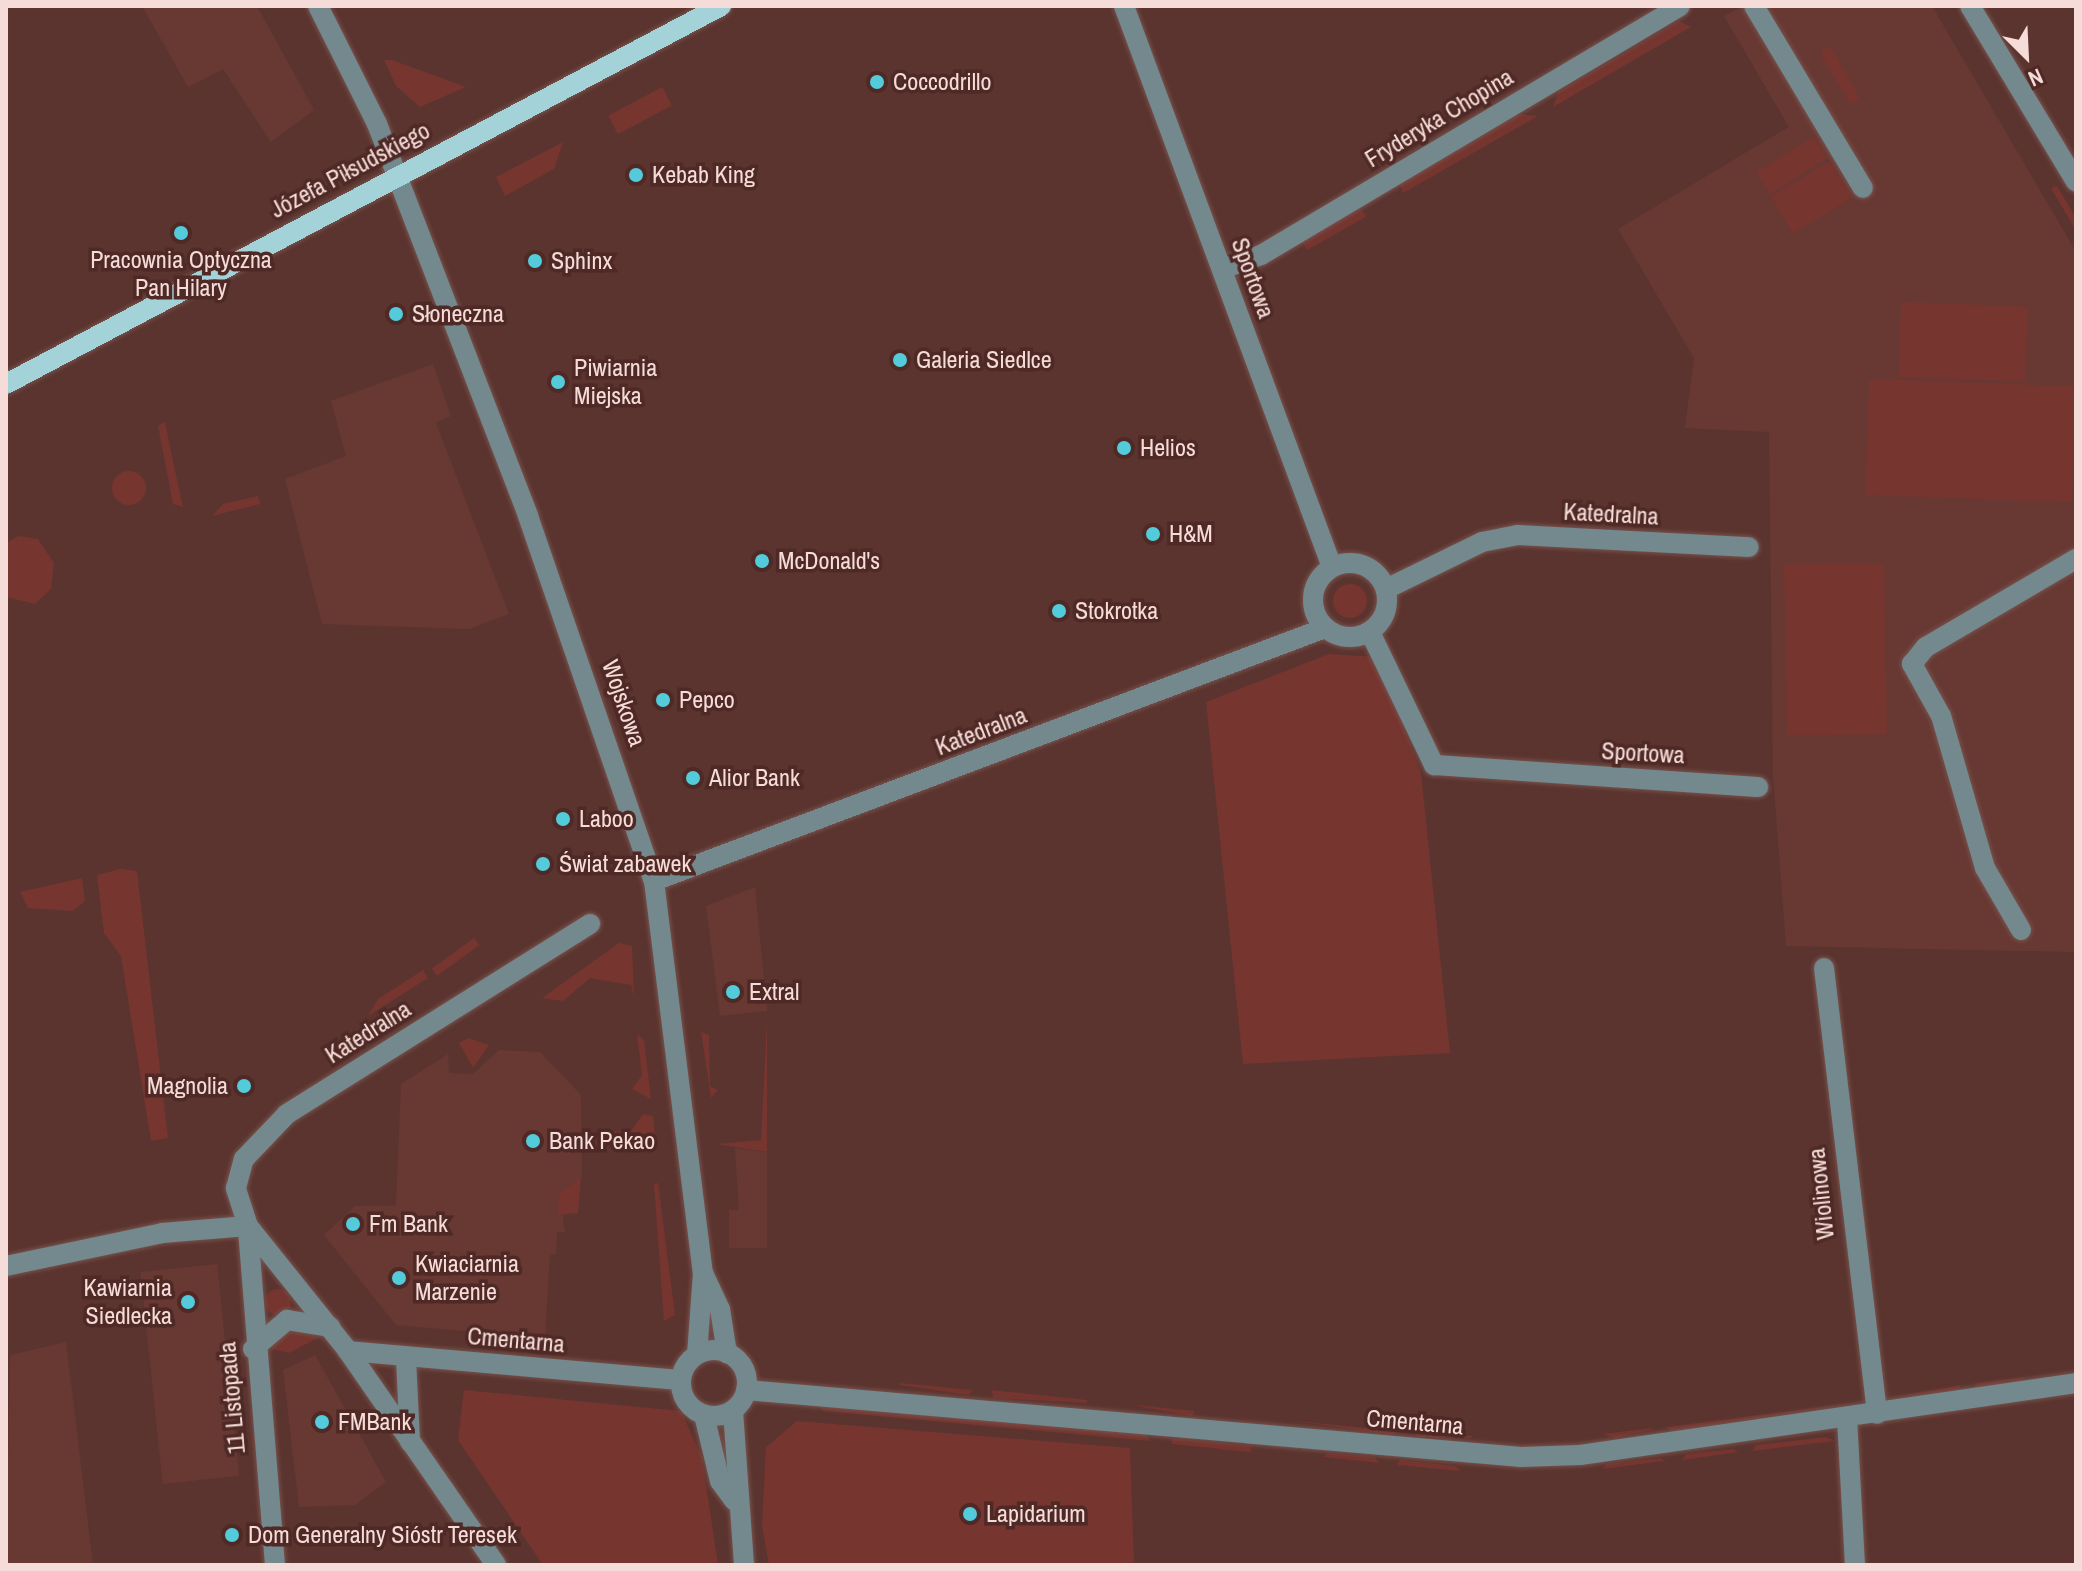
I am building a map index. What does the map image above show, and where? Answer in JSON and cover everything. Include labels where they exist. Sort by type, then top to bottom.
[{"type":"main road","name":"Józefa Piłsudskiego","points":[[6,384],[396,175],[721,6]]},
{"type":"street","name":"Wojskowa","points":[[318,6],[396,175],[582,660],[654,881],[703,1273],[697,1354]]},
{"type":"street","name":"Sportowa","points":[[1124,6],[1332,567]]},
{"type":"street","name":"Fryderyka Chopina","points":[[1222,269],[1261,255],[1680,6]]},
{"type":"street","points":[[1754,6],[1863,188]]},
{"type":"street","points":[[1970,6],[2076,182]]},
{"type":"street","name":"Katedralna","points":[[1386,589],[1482,542],[1518,535],[1749,547]]},
{"type":"street","points":[[2021,930],[1985,868],[1941,716],[1912,664],[1926,647],[2076,559]]},
{"type":"street","points":[[1364,565],[1386,589],[1386,611],[1370,632],[1343,637],[1325,628],[1313,596],[1332,567],[1364,565]]},
{"type":"street","name":"Katedralna","points":[[654,881],[1325,628]]},
{"type":"street","name":"Sportowa","points":[[1370,632],[1434,765],[1758,787]]},
{"type":"street","name":"Katedralna","points":[[248,1226],[236,1188],[244,1159],[287,1114],[590,924]]},
{"type":"street","name":"Wiolinowa","points":[[1824,968],[1877,1414]]},
{"type":"street","points":[[6,1266],[162,1233],[248,1226],[348,1351],[496,1565]]},
{"type":"street","name":"11 Listopada","points":[[248,1226],[253,1349],[275,1565]]},
{"type":"street","name":"Wojskowa","points":[[703,1273],[720,1309],[727,1353]]},
{"type":"street","points":[[253,1349],[287,1320],[330,1327]]},
{"type":"street","name":"Cmentarna","points":[[348,1351],[406,1359],[681,1380]]},
{"type":"street","points":[[733,1411],[704,1415],[689,1405],[681,1380],[697,1354],[727,1353],[742,1364],[746,1390],[733,1411],[740,1462],[734,1500],[744,1565]]},
{"type":"street","points":[[406,1359],[410,1442]]},
{"type":"street","name":"Cmentarna","points":[[746,1390],[1521,1457],[1877,1414],[2076,1383]]},
{"type":"street","points":[[704,1415],[720,1481],[734,1500]]},
{"type":"street","points":[[1847,1418],[1855,1565]]},
{"type":"shaded area","points":[[142,6],[257,6],[314,110],[271,142],[223,69],[188,87]]},
{"type":"shaded area","points":[[1743,6],[1932,6],[2076,252],[2076,952],[1786,946],[1773,776],[1769,432],[1685,428],[1694,358],[1618,229],[1789,127],[1724,16]]},
{"type":"shaded area","points":[[1679,21],[1691,27],[1553,107],[1558,92]]},
{"type":"shaded area","points":[[1830,46],[1860,98],[1850,104],[1820,52]]},
{"type":"shaded area","points":[[384,60],[392,60],[466,87],[420,107],[396,86]]},
{"type":"shaded area","points":[[662,87],[672,106],[618,134],[608,116]]},
{"type":"shaded area","points":[[1519,114],[1538,116],[1403,193],[1400,184]]},
{"type":"shaded area","points":[[1814,136],[1828,158],[1770,194],[1756,172]]},
{"type":"shaded area","points":[[563,142],[554,169],[505,196],[496,177]]},
{"type":"shaded area","points":[[1830,161],[1852,198],[1793,233],[1771,197]]},
{"type":"shaded area","points":[[2057,186],[2076,218],[2076,231],[2051,188]]},
{"type":"shaded area","points":[[1359,208],[1367,216],[1307,250],[1302,242]]},
{"type":"shaded area","points":[[1901,302],[2028,306],[2025,381],[1898,377]]},
{"type":"shaded area","points":[[433,364],[451,416],[436,423],[509,614],[469,629],[322,624],[285,479],[346,456],[331,401]]},
{"type":"shaded area","points":[[1869,379],[2076,386],[2072,502],[1865,495]]},
{"type":"shaded area","points":[[165,422],[183,507],[173,504],[158,426]]},
{"type":"shaded area","points":[[129,471],[141,476],[146,488],[141,500],[129,505],[117,500],[112,488],[117,476]]},
{"type":"shaded area","points":[[258,496],[260,504],[212,516],[223,504]]},
{"type":"shaded area","points":[[18,536],[38,539],[54,563],[51,589],[35,604],[6,597],[6,543]]},
{"type":"shaded area","points":[[1884,563],[1887,734],[1787,736],[1784,565]]},
{"type":"shaded area","points":[[1350,584],[1362,589],[1367,601],[1362,613],[1350,618],[1338,613],[1333,601],[1338,589]]},
{"type":"shaded area","points":[[1329,654],[1377,657],[1421,773],[1450,1053],[1243,1064],[1206,702]]},
{"type":"shaded area","points":[[120,869],[137,871],[168,1138],[151,1141],[121,956],[104,933],[97,875]]},
{"type":"shaded area","points":[[82,878],[85,901],[73,911],[28,908],[20,892]]},
{"type":"shaded area","points":[[755,887],[767,1011],[720,1016],[706,906]]},
{"type":"shaded area","points":[[474,938],[479,945],[437,976],[432,969]]},
{"type":"shaded area","points":[[619,943],[632,946],[634,997],[631,985],[590,978],[563,1001],[542,998]]},
{"type":"shaded area","points":[[423,970],[428,978],[368,1016],[378,999]]},
{"type":"shaded area","points":[[767,1020],[767,1152],[716,1144],[761,1140]]},
{"type":"shaded area","points":[[701,1032],[709,1035],[710,1086],[718,1090],[711,1098]]},
{"type":"shaded area","points":[[637,1034],[644,1040],[651,1099],[632,1089],[642,1075]]},
{"type":"shaded area","points":[[468,1038],[489,1045],[473,1068],[459,1043]]},
{"type":"shaded area","points":[[499,1050],[540,1052],[581,1095],[582,1177],[559,1194],[565,1232],[557,1232],[556,1254],[550,1255],[545,1338],[396,1325],[324,1235],[355,1206],[396,1206],[401,1084],[448,1054],[449,1073],[473,1074]]},
{"type":"shaded area","points":[[643,1114],[653,1116],[655,1138],[593,1132],[631,1131]]},
{"type":"shaded area","points":[[735,1148],[767,1152],[767,1248],[729,1248],[729,1210],[739,1210]]},
{"type":"shaded area","points":[[581,1177],[578,1213],[558,1215],[559,1194]]},
{"type":"shaded area","points":[[658,1183],[675,1315],[664,1321],[654,1184]]},
{"type":"shaded area","points":[[217,1264],[239,1476],[163,1484],[140,1272]]},
{"type":"shaded area","points":[[278,1289],[288,1292],[291,1302],[288,1312],[278,1315],[268,1312],[265,1302],[268,1292]]},
{"type":"shaded area","points":[[287,1330],[310,1331],[318,1338],[289,1353],[271,1349]]},
{"type":"shaded area","points":[[66,1342],[93,1565],[6,1565],[10,1355]]},
{"type":"shaded area","points":[[315,1355],[386,1482],[355,1505],[299,1507],[283,1370]]},
{"type":"shaded area","points":[[2024,1377],[2023,1380],[1976,1389],[1975,1383]]},
{"type":"shaded area","points":[[900,1383],[973,1390],[968,1395]]},
{"type":"shaded area","points":[[1961,1385],[1958,1391],[1889,1398]]},
{"type":"shaded area","points":[[464,1390],[681,1411],[702,1457],[718,1565],[543,1565],[458,1440]]},
{"type":"shaded area","points":[[991,1390],[1087,1400],[1087,1403],[994,1398]]},
{"type":"shaded area","points":[[1864,1402],[1671,1432],[1666,1427]]},
{"type":"shaded area","points":[[1137,1405],[1195,1411],[1192,1416]]},
{"type":"shaded area","points":[[821,1406],[1147,1435],[1150,1441],[823,1411]]},
{"type":"shaded area","points":[[797,1421],[1130,1448],[1134,1565],[769,1565],[762,1526],[766,1447]]},
{"type":"shaded area","points":[[1295,1421],[1398,1431],[1393,1435]]},
{"type":"shaded area","points":[[1652,1428],[1614,1438],[1602,1434]]},
{"type":"shaded area","points":[[1413,1431],[1472,1436],[1472,1438],[1417,1437]]},
{"type":"shaded area","points":[[1826,1437],[1835,1441],[1752,1451],[1756,1445]]},
{"type":"shaded area","points":[[1172,1438],[1252,1446],[1251,1452],[1171,1444]]},
{"type":"shaded area","points":[[1734,1449],[1738,1452],[1682,1460],[1686,1454]]},
{"type":"shaded area","points":[[1328,1453],[1375,1457],[1379,1463],[1323,1457]]},
{"type":"shaded area","points":[[1661,1458],[1665,1461],[1603,1469],[1606,1464]]},
{"type":"shaded area","points":[[1400,1460],[1456,1466],[1460,1471],[1397,1465]]},
{"type":"place","name":"Coccodrillo","points":[[877,82]]},
{"type":"place","name":"Kebab King","points":[[636,175]]},
{"type":"place","name":"Pracownia Optyczna Pan Hilary","points":[[181,233]]},
{"type":"place","name":"Sphinx","points":[[535,261]]},
{"type":"place","name":"Słoneczna","points":[[396,314]]},
{"type":"place","name":"Galeria Siedlce","points":[[900,360]]},
{"type":"place","name":"Piwiarnia Miejska","points":[[558,382]]},
{"type":"place","name":"Helios","points":[[1124,448]]},
{"type":"place","name":"H&M","points":[[1153,534]]},
{"type":"place","name":"McDonald's","points":[[762,561]]},
{"type":"place","name":"Stokrotka","points":[[1059,611]]},
{"type":"place","name":"Pepco","points":[[663,700]]},
{"type":"place","name":"Alior Bank","points":[[693,778]]},
{"type":"place","name":"Laboo","points":[[563,819]]},
{"type":"place","name":"Świat zabawek","points":[[543,864]]},
{"type":"place","name":"Extral","points":[[733,992]]},
{"type":"place","name":"Magnolia","points":[[244,1086]]},
{"type":"place","name":"Bank Pekao","points":[[533,1141]]},
{"type":"place","name":"Fm Bank","points":[[353,1224]]},
{"type":"place","name":"Kwiaciarnia Marzenie","points":[[399,1278]]},
{"type":"place","name":"Kawiarnia Siedlecka","points":[[188,1302]]},
{"type":"place","name":"FMBank","points":[[322,1422]]},
{"type":"place","name":"Lapidarium","points":[[970,1514]]},
{"type":"place","name":"Dom Generalny Sióstr Teresek","points":[[232,1535]]}]
